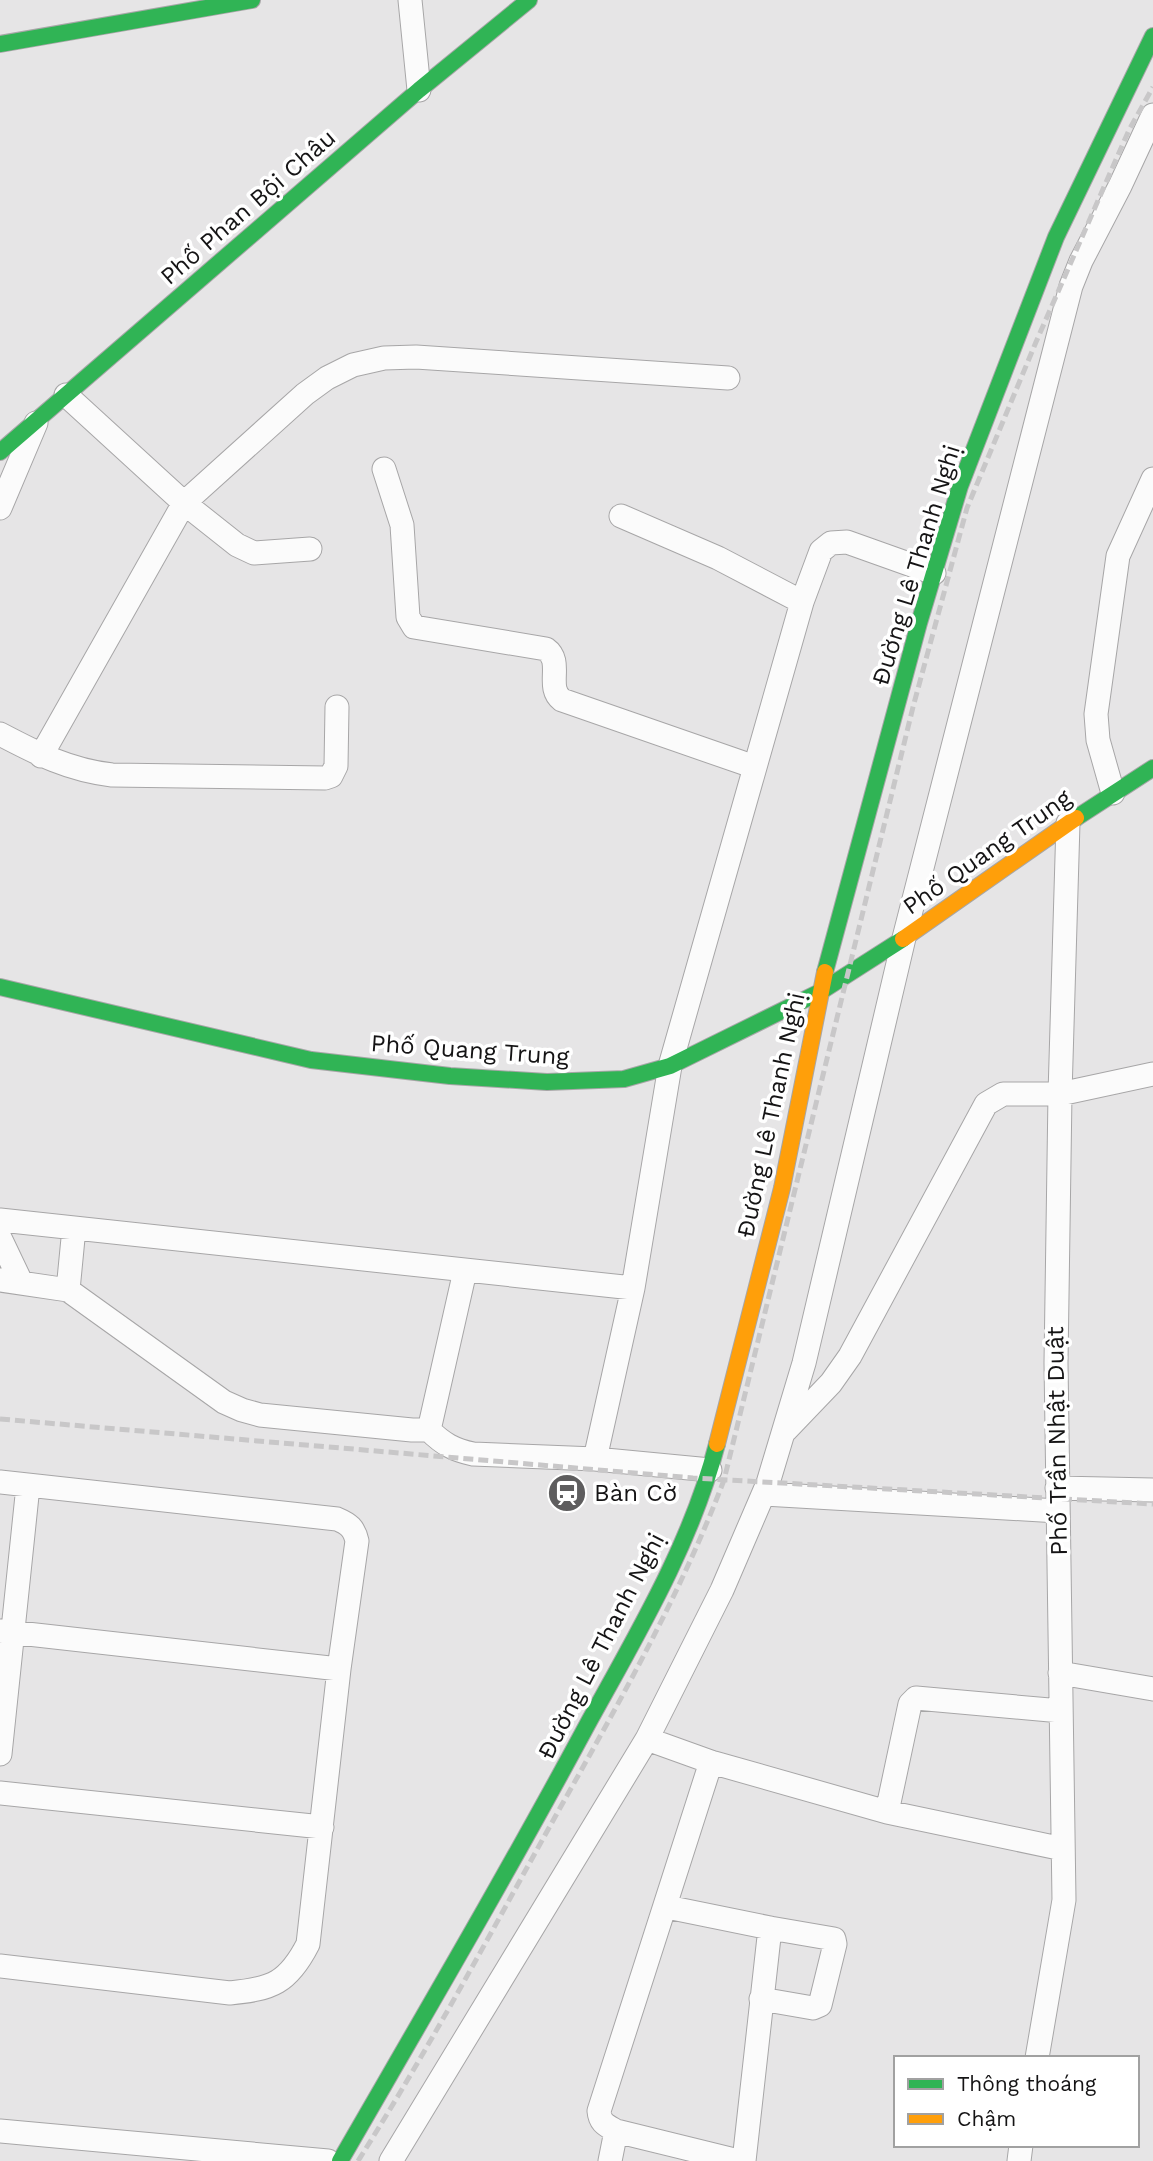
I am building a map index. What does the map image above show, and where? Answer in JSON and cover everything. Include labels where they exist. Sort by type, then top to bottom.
[{"type":"street","points":[[0,44],[114,17],[252,0]]},
{"type":"street","points":[[410,0],[419,90]]},
{"type":"street","name":"Phố Phan Bội Châu","points":[[0,452],[419,90],[529,0]]},
{"type":"street","name":"Đường Lê Thanh Nghị","points":[[341,2161],[517,1855],[664,1584],[710,1470],[782,1188],[820,992],[857,850],[960,486],[1055,237],[1153,36]]},
{"type":"street","points":[[394,2161],[646,1739],[722,1590],[764,1494],[804,1363],[904,938],[1071,286],[1080,261],[1120,186],[1153,115]]},
{"type":"street","points":[[41,756],[184,503],[305,394],[327,378],[353,365],[384,358],[416,357],[728,378]]},
{"type":"street","points":[[66,394],[184,503],[237,545],[254,553],[310,549]]},
{"type":"street","points":[[0,508],[37,420]]},
{"type":"street","points":[[384,469],[402,525],[408,617],[414,627],[546,649],[552,653],[555,660],[554,690],[562,700],[755,767]]},
{"type":"street","points":[[1113,793],[1098,740],[1096,714],[1118,556],[1153,479]]},
{"type":"street","points":[[621,516],[718,558],[802,602]]},
{"type":"street","points":[[595,1459],[633,1288],[670,1066],[802,602],[821,551],[831,543],[847,542],[934,573]]},
{"type":"street","points":[[0,734],[64,765],[112,775],[325,778],[331,776],[336,766],[338,707]]},
{"type":"street","name":"Phố Quang Trung","points":[[0,987],[311,1060],[412,1072],[547,1082],[624,1079],[670,1066],[820,992],[1153,768]]},
{"type":"street","name":"Phố Trần Nhật Duật","points":[[1037,2056],[1064,1900],[1055,1363],[1068,823]]},
{"type":"street","points":[[784,1432],[831,1383],[850,1356],[986,1104],[993,1097],[1003,1094],[1060,1094],[1153,1074]]},
{"type":"street","points":[[0,1220],[633,1288]]},
{"type":"street","points":[[68,1290],[74,1228]]},
{"type":"street","points":[[0,1238],[11,1281],[68,1290],[224,1402],[242,1410],[260,1415],[429,1430],[449,1447],[473,1454],[595,1459],[710,1470]]},
{"type":"street","points":[[429,1430],[465,1271]]},
{"type":"street","points":[[0,1482],[338,1518],[348,1523],[355,1531],[357,1541],[339,1669],[323,1827],[307,1944],[297,1965],[278,1982],[258,1990],[230,1993],[0,1966]]},
{"type":"street","points":[[0,1754],[6,1632],[29,1486]]},
{"type":"street","points":[[764,1494],[1058,1499],[1153,1490]]},
{"type":"street","points":[[6,1632],[339,1669]]},
{"type":"street","points":[[1060,1673],[1153,1689]]},
{"type":"street","points":[[887,1812],[910,1704],[916,1698],[1061,1710]]},
{"type":"street","points":[[646,1739],[711,1762],[887,1812],[1063,1849]]},
{"type":"street","points":[[711,1762],[600,2111],[603,2124],[616,2131],[738,2161]]},
{"type":"street","points":[[0,1793],[323,1827]]},
{"type":"street","points":[[667,1907],[831,1938],[835,1944],[820,2005],[817,2007],[761,1999]]},
{"type":"street","points":[[744,2161],[770,1928]]},
{"type":"street","points":[[0,2131],[328,2161]]},
{"type":"street","points":[[610,2161],[616,2131]]},
{"type":"railway","points":[[358,2161],[457,1995],[621,1699],[686,1569],[724,1480],[913,707],[967,508],[1129,130],[1153,87]]},
{"type":"railway","points":[[0,1419],[693,1478],[1153,1504]]},
{"type":"traffic: fast","points":[[0,44],[252,0]]},
{"type":"traffic: fast","points":[[0,452],[419,90],[529,0]]},
{"type":"traffic: fast","points":[[825,972],[919,623],[960,486],[1056,237],[1153,36]]},
{"type":"traffic: fast","points":[[1076,818],[1153,768]]},
{"type":"traffic: fast","points":[[0,987],[311,1060],[450,1076],[547,1082],[624,1079],[670,1066],[820,992],[903,939]]},
{"type":"traffic: fast","points":[[340,2161],[495,1891],[643,1624],[693,1518],[717,1444]]},
{"type":"traffic: slow","points":[[903,939],[1076,818]]},
{"type":"traffic: slow","points":[[717,1444],[782,1188],[825,972]]},
{"type":"place","name":"Bàn Cờ","points":[[567,1493]]}]
